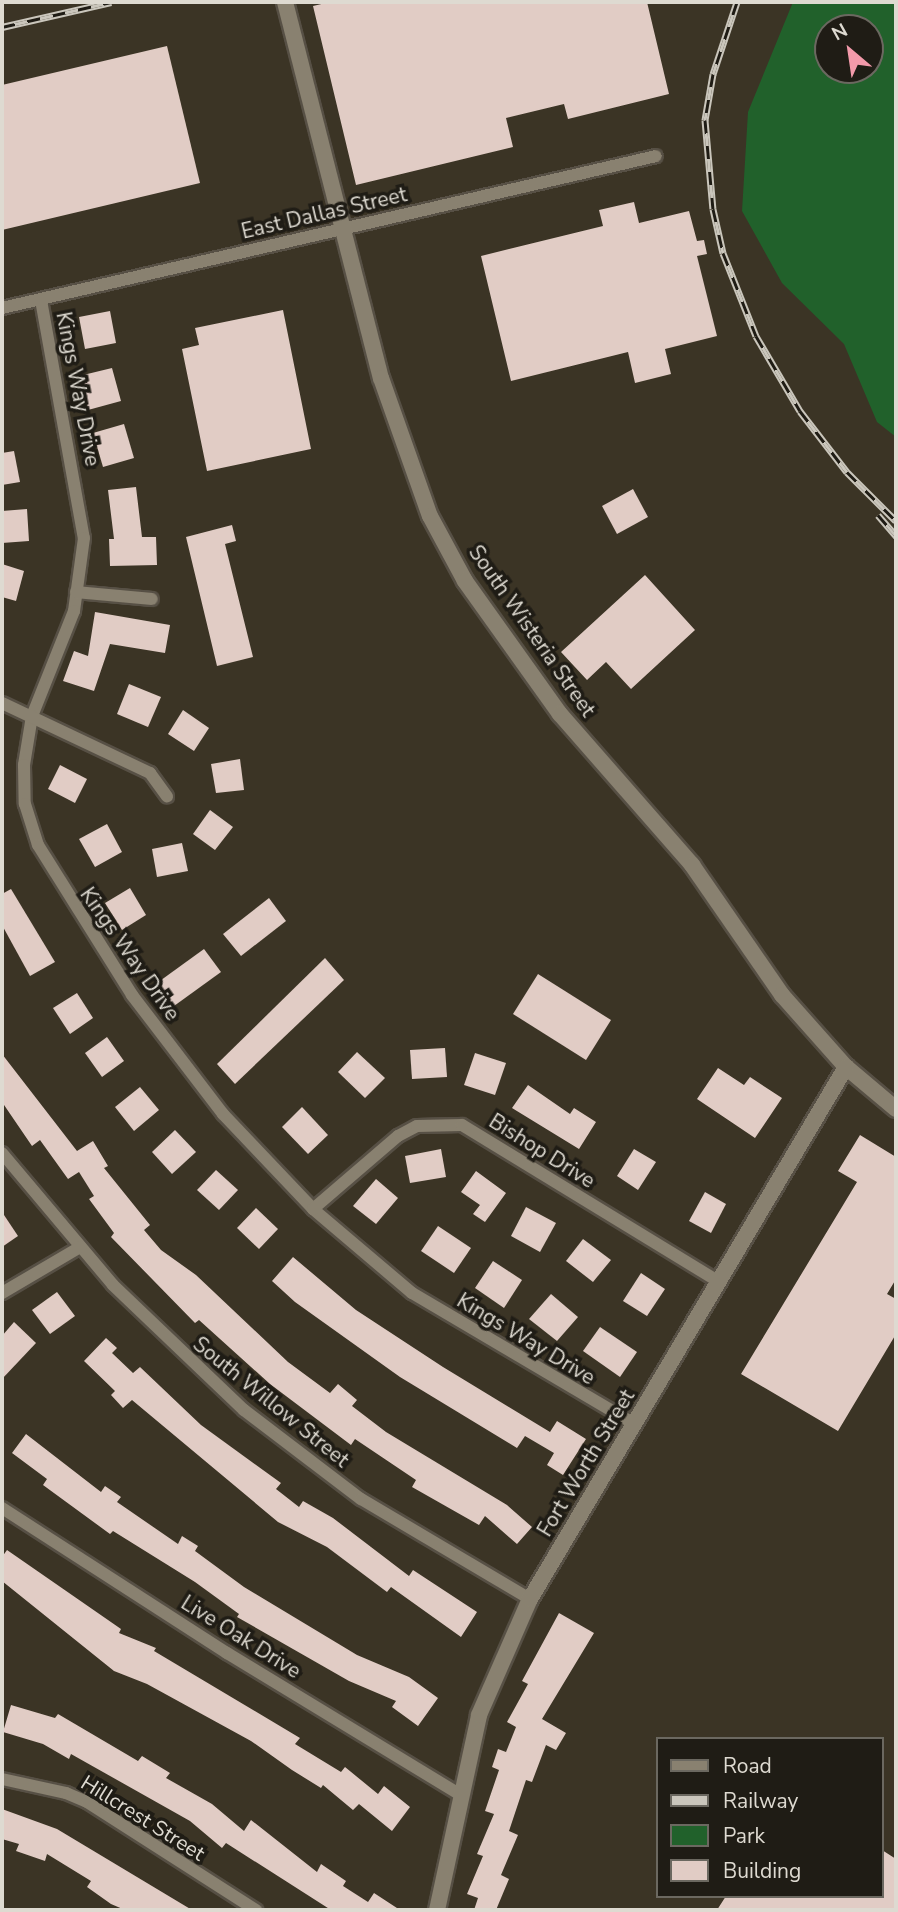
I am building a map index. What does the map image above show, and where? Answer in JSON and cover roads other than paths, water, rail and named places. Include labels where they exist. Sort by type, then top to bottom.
[{"type":"street","name":"South Wisteria Street","points":[[285,2],[341,229],[399,432],[430,516],[465,581],[561,714],[692,864],[782,995],[846,1068],[896,1109]]},
{"type":"street","name":"East Dallas Street","points":[[2,308],[656,156]]},
{"type":"street","name":"Kings Way Drive","points":[[41,300],[79,498],[84,538],[74,611],[32,716],[24,765],[25,804],[38,845],[65,894],[132,995],[223,1114],[313,1209],[412,1293],[634,1424]]},
{"type":"street","points":[[76,592],[152,599]]},
{"type":"street","points":[[2,703],[150,773],[167,796]]},
{"type":"street","name":"Fort Worth Street","points":[[437,1910],[479,1715],[530,1599],[846,1068]]},
{"type":"street","name":"Bishop Drive","points":[[313,1209],[398,1136],[417,1126],[462,1125],[719,1282]]},
{"type":"street","name":"South Willow Street","points":[[2,1153],[80,1247],[196,1369],[244,1410],[361,1500],[530,1599]]},
{"type":"street","points":[[2,1293],[80,1247]]},
{"type":"street","name":"Live Oak Drive","points":[[2,1508],[227,1653],[462,1796]]},
{"type":"street","name":"Hillcrest Street","points":[[2,1779],[66,1793],[87,1802],[256,1910]]},
{"type":"railway","points":[[2,27],[111,2]]},
{"type":"railway","points":[[737,2],[713,74],[705,120],[713,209],[723,253],[756,336],[800,411],[847,472],[896,521]]},
{"type":"railway","points":[[878,515],[896,536]]}]
